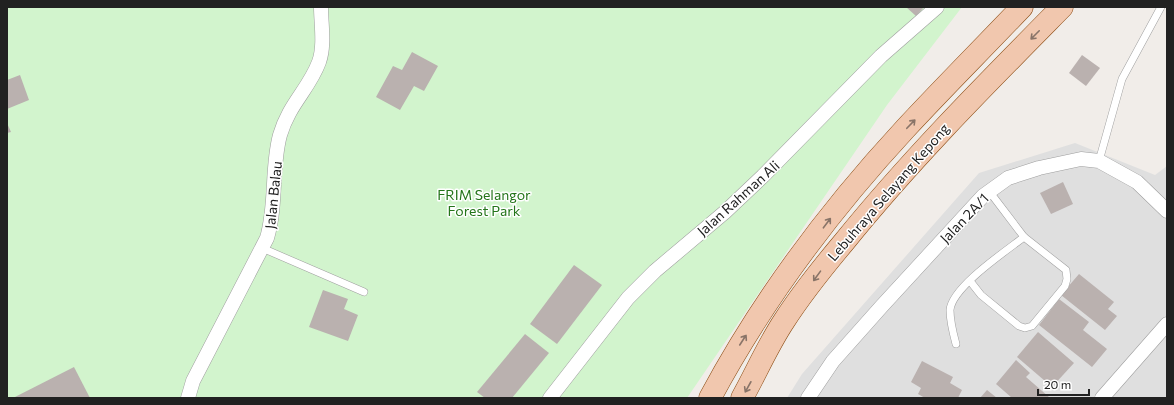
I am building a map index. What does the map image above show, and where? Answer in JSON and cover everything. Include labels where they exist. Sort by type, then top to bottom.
[{"type":"main road","name":"Lebuhraya Selayang Kepong","points":[[710,398],[728,364],[771,297],[837,208],[904,130],[1022,7]]},
{"type":"main road","name":"Lebuhraya Selayang Kepong","points":[[742,398],[784,322],[821,270],[872,207],[915,157],[1062,7]]},
{"type":"street","name":"Jalan Balau","points":[[188,398],[193,381],[262,248],[271,223],[277,154],[285,118],[310,79],[319,61],[322,46],[321,7]]},
{"type":"street","name":"Jalan Rahman Ali","points":[[550,398],[628,298],[655,271],[725,212],[764,176],[881,56],[937,7]]},
{"type":"street","name":"Jalan 2A/1","points":[[808,398],[833,361],[983,196],[1008,178],[1039,168],[1081,159],[1099,161],[1137,182],[1167,211]]},
{"type":"street","points":[[1102,398],[1167,324]]},
{"type":"lane","points":[[1099,161],[1122,79],[1161,7]]},
{"type":"lane","points":[[970,280],[981,295],[1019,326],[1025,328],[1032,326],[1065,286],[1067,279],[1066,270],[1024,236],[989,191]]},
{"type":"lane","points":[[956,344],[950,309],[955,296],[970,280],[1024,236]]},
{"type":"lane","points":[[262,248],[364,292]]},
{"type":"shaded area","points":[[1075,143],[1155,175],[1167,166],[1167,398],[787,398],[802,374],[979,173]]},
{"type":"green space","name":"FRIM Selangor Forest Park","points":[[7,7],[962,7],[887,105],[687,398],[7,398]]},
{"type":"building","points":[[906,7],[924,7],[916,16]]},
{"type":"building","points":[[412,52],[438,66],[424,91],[414,86],[400,110],[376,97],[393,66],[402,70]]},
{"type":"building","points":[[1082,55],[1100,68],[1086,86],[1069,73]]},
{"type":"building","points":[[20,75],[29,100],[7,109],[7,80]]},
{"type":"building","points":[[7,123],[11,132],[7,133]]},
{"type":"building","points":[[1063,182],[1073,204],[1051,214],[1040,193]]},
{"type":"building","points":[[574,265],[602,285],[557,344],[530,324]]},
{"type":"building","points":[[1079,274],[1114,302],[1108,309],[1117,316],[1105,330],[1061,295]]},
{"type":"building","points":[[323,290],[348,299],[344,309],[358,315],[348,341],[309,327]]},
{"type":"building","points":[[1059,299],[1089,322],[1083,330],[1107,349],[1092,367],[1039,325]]},
{"type":"building","points":[[1038,332],[1074,363],[1052,387],[1017,357]]},
{"type":"building","points":[[525,334],[549,353],[512,398],[485,398],[477,392]]},
{"type":"building","points":[[1016,360],[1030,373],[1026,377],[1049,397],[1048,398],[1012,398],[996,384]]},
{"type":"building","points":[[922,361],[953,377],[950,383],[962,390],[958,398],[925,398],[918,394],[921,388],[911,382]]},
{"type":"building","points":[[74,367],[90,398],[13,398]]},
{"type":"building","points":[[987,390],[997,398],[980,398]]}]
